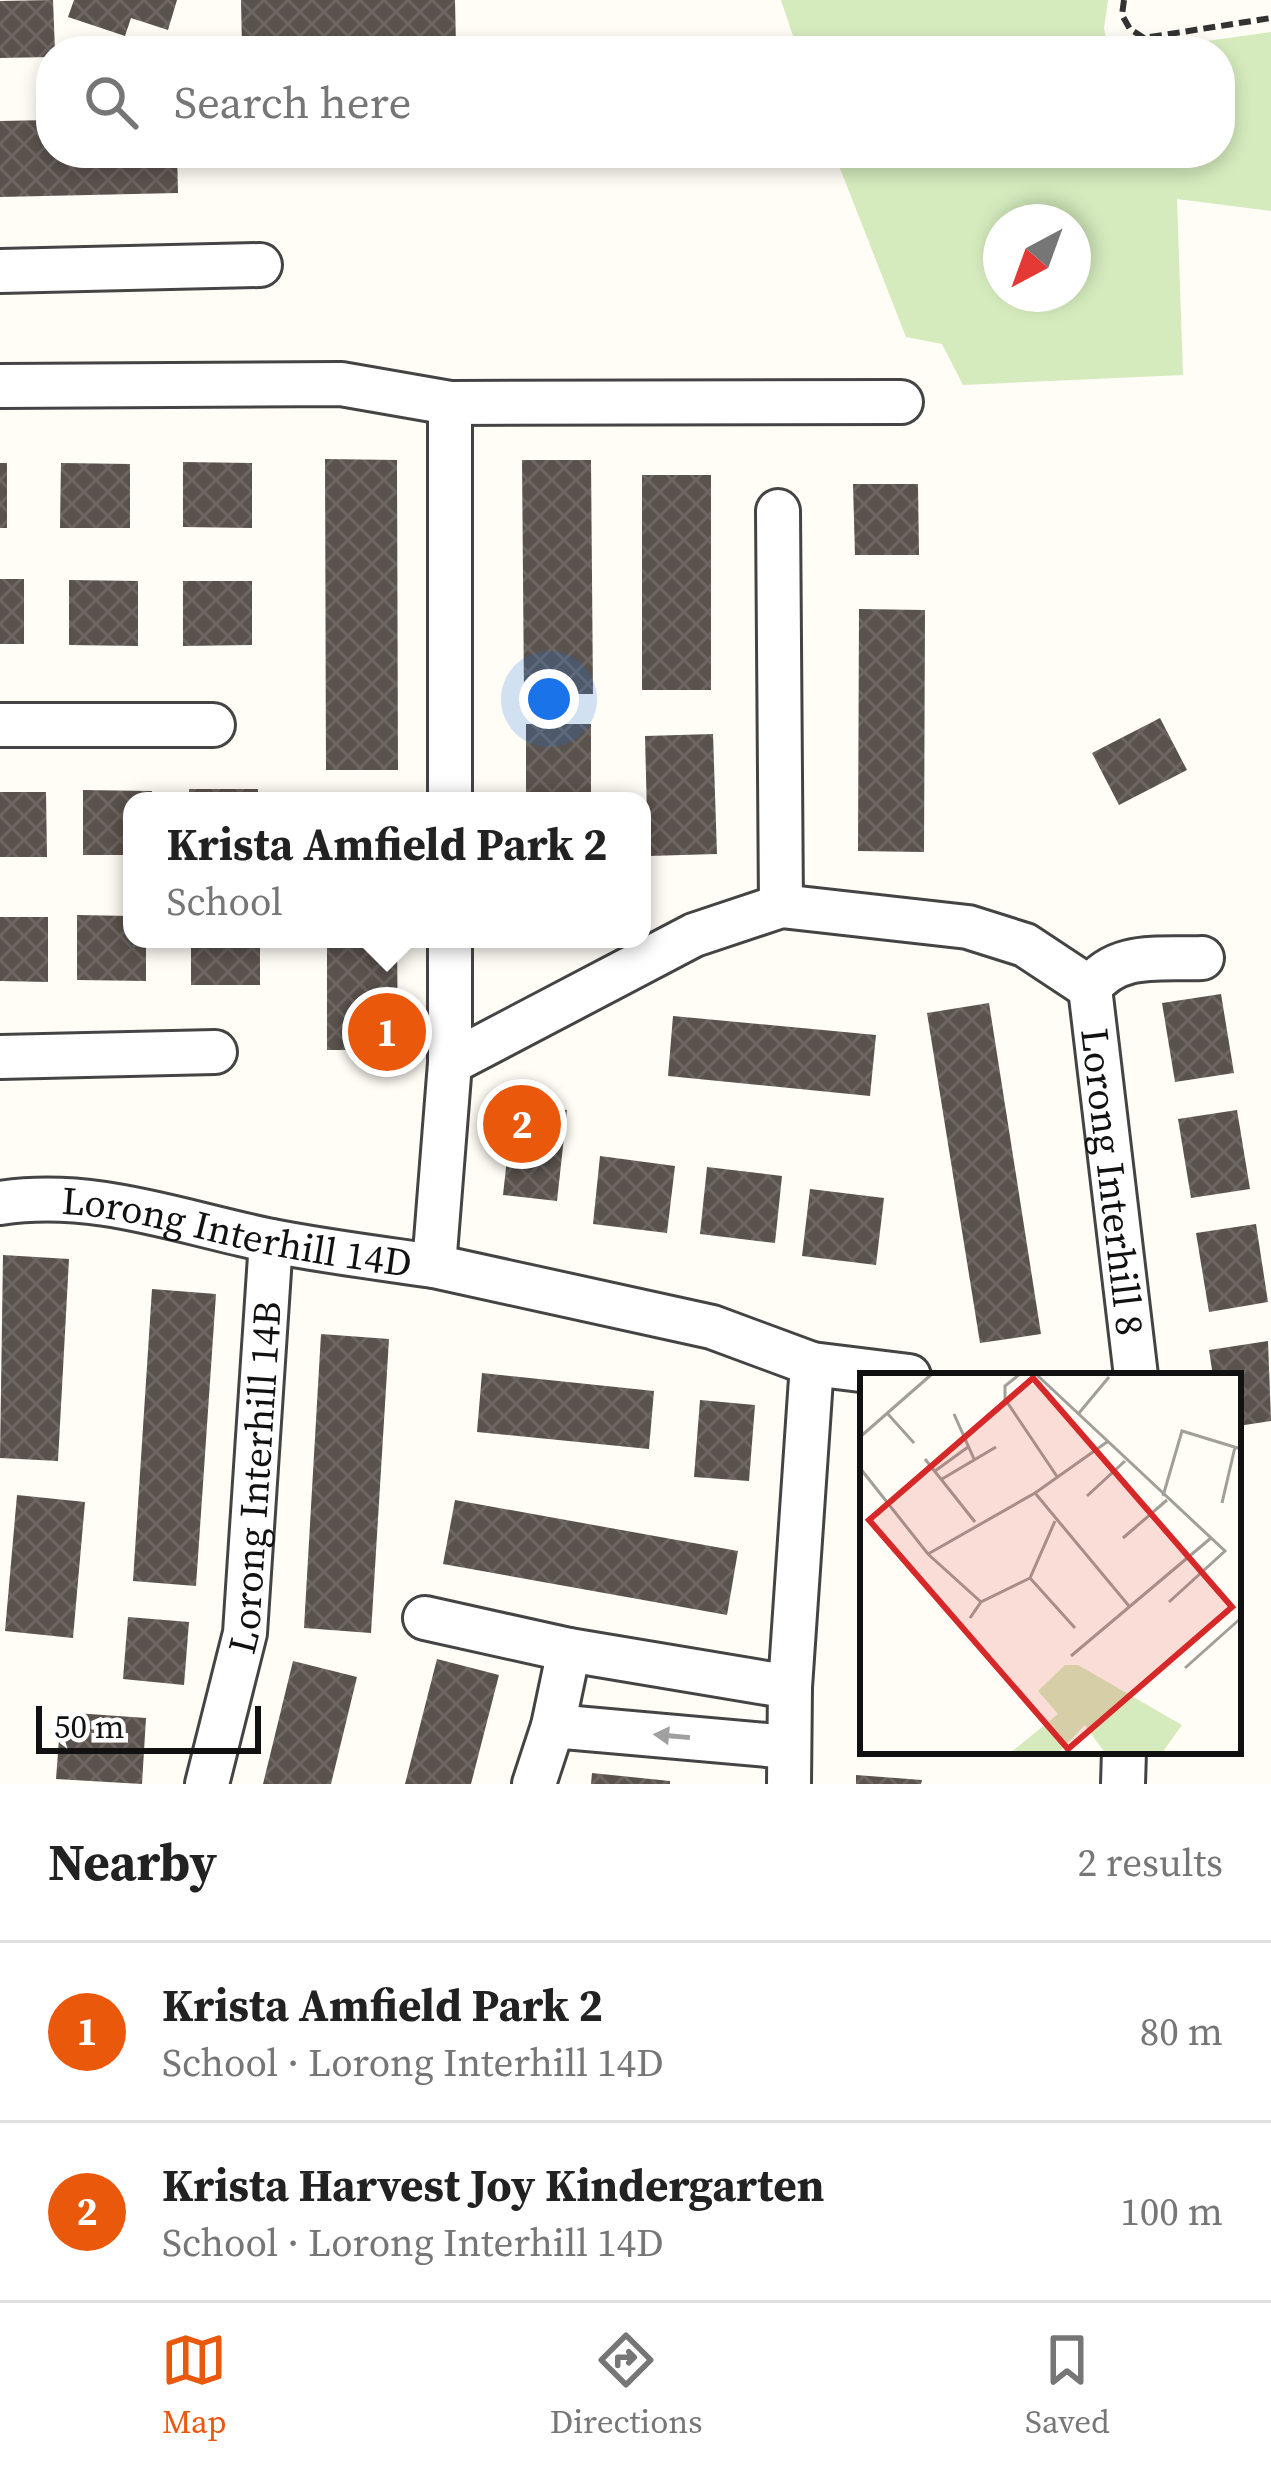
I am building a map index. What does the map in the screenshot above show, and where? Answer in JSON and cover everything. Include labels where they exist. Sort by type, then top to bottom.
[{"type":"street","points":[[0,271],[260,266]]},
{"type":"street","points":[[0,386],[341,383],[450,404],[901,402]]},
{"type":"street","points":[[450,404],[450,792]]},
{"type":"street","points":[[778,511],[781,906]]},
{"type":"street","points":[[0,725],[213,725]]},
{"type":"street","points":[[450,1063],[694,935],[781,906],[968,928],[1025,945],[1090,988],[1103,970],[1122,962],[1202,958]]},
{"type":"street","name":"Lorong Interhill 14D","points":[[0,1203],[40,1197],[85,1198],[271,1240],[434,1266],[450,1063],[450,948]]},
{"type":"street","name":"Lorong Interhill 8","points":[[1090,988],[1136,1373]]},
{"type":"street","points":[[0,1057],[215,1052]]},
{"type":"street","name":"Lorong Interhill 14B","points":[[207,1784],[245,1633],[271,1240]]},
{"type":"street","points":[[434,1266],[712,1327],[812,1364],[885,1373]]},
{"type":"street","points":[[554,1726],[789,1765],[812,1364]]},
{"type":"street","points":[[425,1618],[569,1650],[790,1687]]},
{"type":"street","points":[[534,1784],[554,1726],[569,1650]]},
{"type":"street","points":[[1123,1784],[1124,1754]]},
{"type":"path","points":[[1124,0],[1121,15],[1141,36]]},
{"type":"path","points":[[1157,36],[1271,18]]},
{"type":"green space","points":[[781,0],[1108,0],[1106,36],[793,36]]},
{"type":"green space","points":[[1271,32],[1271,211],[1177,199],[1183,375],[963,385],[942,344],[906,337],[840,168],[1235,168],[1235,37]]},
{"type":"building","points":[[53,0],[54,36],[36,36],[36,57],[0,58],[0,1]]},
{"type":"building","points":[[74,0],[177,0],[168,30],[131,18],[125,36],[68,17]]},
{"type":"building","points":[[241,0],[455,0],[456,36],[242,36]]},
{"type":"building","points":[[36,120],[36,168],[177,168],[178,193],[0,197],[0,121]]},
{"type":"building","points":[[325,459],[397,460],[398,770],[326,770]]},
{"type":"building","points":[[522,460],[591,460],[593,694],[524,694]]},
{"type":"building","points":[[183,462],[252,463],[252,528],[183,527]]},
{"type":"building","points":[[0,463],[7,463],[7,528],[0,528]]},
{"type":"building","points":[[61,463],[130,464],[130,528],[60,528]]},
{"type":"building","points":[[642,475],[711,475],[711,690],[642,690]]},
{"type":"building","points":[[853,484],[918,484],[919,555],[855,555]]},
{"type":"building","points":[[0,579],[24,579],[24,644],[0,644]]},
{"type":"building","points":[[69,580],[138,581],[138,646],[69,645]]},
{"type":"building","points":[[183,581],[252,581],[252,645],[183,646]]},
{"type":"building","points":[[859,609],[925,610],[924,852],[858,851]]},
{"type":"building","points":[[1160,718],[1187,770],[1119,805],[1092,753]]},
{"type":"building","points":[[526,724],[591,724],[591,792],[526,792]]},
{"type":"building","points":[[713,734],[717,854],[651,856],[645,736]]},
{"type":"building","points":[[189,789],[258,789],[258,792]]},
{"type":"building","points":[[83,790],[152,791],[123,792],[123,855],[83,855]]},
{"type":"building","points":[[0,792],[46,792],[47,857],[0,857]]},
{"type":"building","points":[[77,915],[123,916],[123,948],[146,948],[146,981],[77,980]]},
{"type":"building","points":[[0,917],[48,917],[48,982],[0,981]]},
{"type":"building","points":[[191,948],[260,948],[260,985],[191,985]]},
{"type":"building","points":[[327,948],[397,948],[398,1050],[327,1050]]},
{"type":"building","points":[[1221,994],[1234,1073],[1175,1082],[1162,1003]]},
{"type":"building","points":[[989,1003],[1041,1334],[980,1343],[927,1013]]},
{"type":"building","points":[[673,1016],[876,1035],[870,1096],[668,1076]]},
{"type":"building","points":[[513,1104],[567,1110],[557,1201],[503,1195]]},
{"type":"building","points":[[1237,1110],[1250,1189],[1191,1198],[1178,1119]]},
{"type":"building","points":[[600,1156],[675,1166],[667,1233],[593,1224]]},
{"type":"building","points":[[707,1167],[782,1176],[775,1243],[700,1234]]},
{"type":"building","points":[[810,1189],[884,1198],[876,1265],[802,1256]]},
{"type":"building","points":[[1256,1224],[1268,1302],[1209,1312],[1196,1233]]},
{"type":"building","points":[[3,1255],[69,1259],[58,1461],[0,1458]]},
{"type":"building","points":[[152,1289],[216,1294],[196,1586],[133,1581]]},
{"type":"building","points":[[321,1334],[389,1339],[371,1633],[304,1628]]},
{"type":"building","points":[[1268,1341],[1271,1421],[1241,1426],[1241,1373],[1213,1373],[1209,1350]]},
{"type":"building","points":[[482,1373],[654,1391],[649,1449],[477,1432]]},
{"type":"building","points":[[700,1400],[755,1405],[749,1481],[694,1477]]},
{"type":"building","points":[[17,1495],[85,1502],[73,1638],[5,1631]]},
{"type":"building","points":[[455,1500],[738,1551],[727,1615],[443,1564]]},
{"type":"building","points":[[128,1617],[189,1622],[184,1685],[123,1679]]},
{"type":"building","points":[[437,1659],[499,1675],[471,1784],[405,1784]]},
{"type":"building","points":[[293,1661],[357,1677],[331,1784],[263,1784]]},
{"type":"building","points":[[61,1712],[146,1718],[142,1784],[56,1779]]},
{"type":"building","points":[[592,1773],[670,1781],[670,1784],[591,1784]]},
{"type":"building","points":[[856,1775],[922,1780],[921,1784],[856,1784]]},
{"type":"place","name":"Krista Amfield Park 2","points":[[387,1032]]},
{"type":"place","name":"Krista Harvest Joy Kindergarten","points":[[522,1124]]}]
